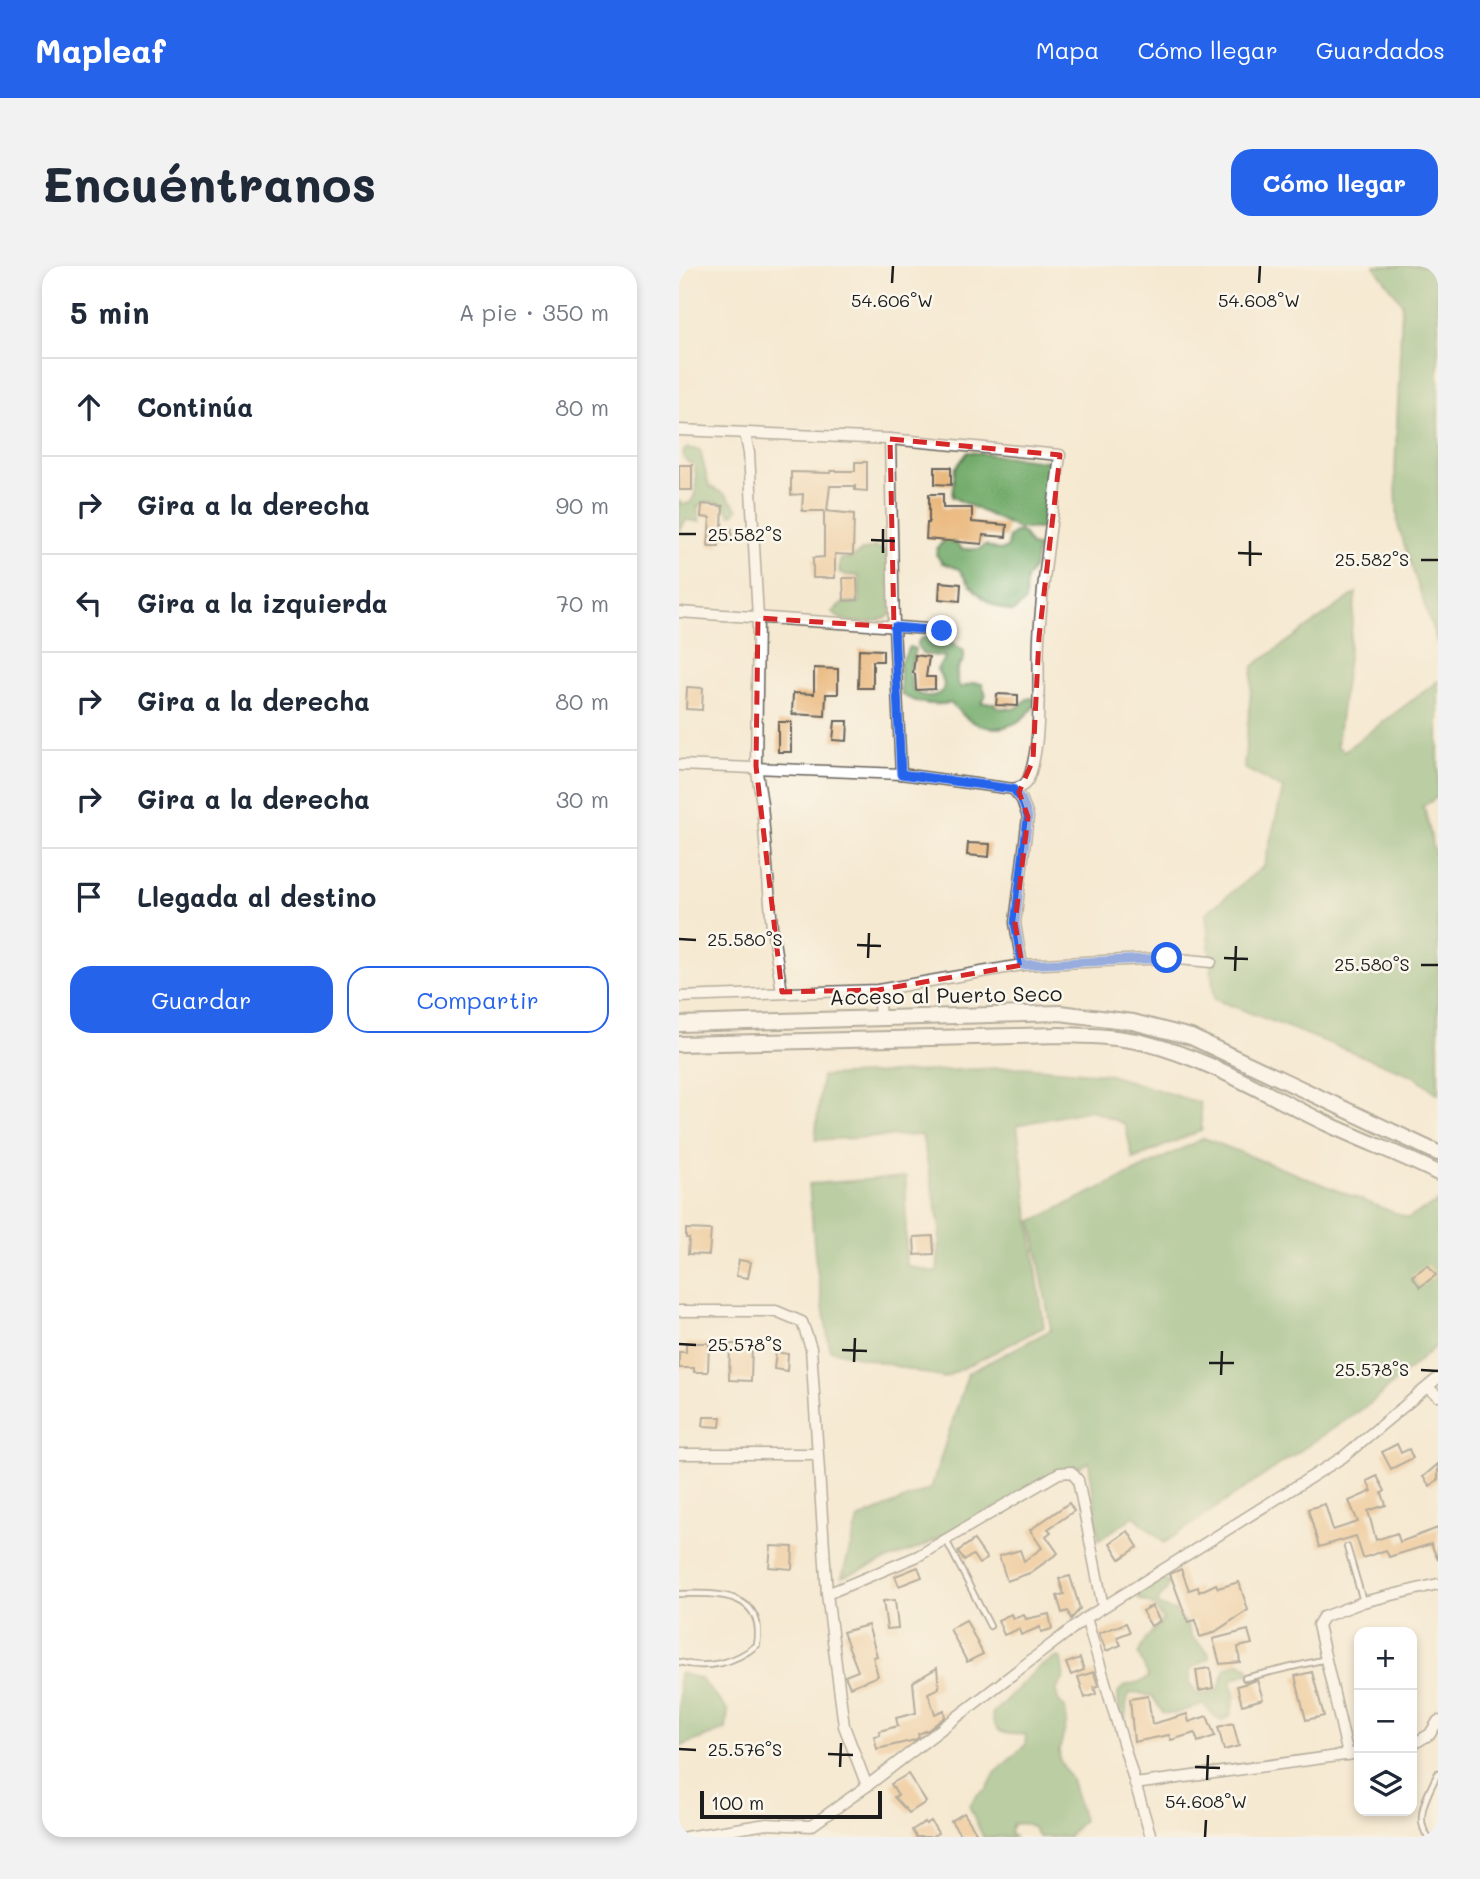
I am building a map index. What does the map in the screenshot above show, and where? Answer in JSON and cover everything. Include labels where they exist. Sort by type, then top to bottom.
[{"type":"main road","name":"Acceso al Puerto Seco","points":[[679,1024],[1061,1013],[1164,1029],[1191,1037],[1438,1153]]},
{"type":"main road","name":"Acceso al Puerto Seco","points":[[679,1044],[1059,1035],[1102,1036],[1145,1043],[1229,1075],[1330,1125],[1438,1173]]},
{"type":"street","points":[[679,430],[890,439],[1060,455],[1039,637],[1034,761],[1024,785],[1013,789],[901,774],[756,766],[679,765]]},
{"type":"street","points":[[745,434],[749,453],[758,618],[756,766],[762,804],[772,928],[782,992]]},
{"type":"street","points":[[890,439],[894,627],[901,774]]},
{"type":"street","points":[[679,612],[942,631]]},
{"type":"street","points":[[1013,789],[1022,800],[1028,817],[1015,923],[1022,965]]},
{"type":"street","points":[[679,997],[878,990],[1022,965],[1167,958],[1211,962]]},
{"type":"street","points":[[878,990],[880,1018]]},
{"type":"street","points":[[679,1311],[776,1311],[802,1322],[811,1348],[827,1594],[844,1726],[867,1786]]},
{"type":"street","points":[[807,1837],[811,1826],[1086,1618],[1343,1457],[1438,1378]]},
{"type":"street","points":[[1428,1388],[1438,1396]]},
{"type":"street","points":[[679,1454],[817,1454]]},
{"type":"street","points":[[827,1594],[918,1556],[1059,1473],[1071,1472],[1078,1480],[1103,1607]]},
{"type":"street","points":[[1348,1755],[1318,1625],[1323,1617],[1363,1602],[1438,1584]]},
{"type":"street","points":[[1086,1618],[1151,1837]]},
{"type":"street","points":[[1417,1742],[1430,1734],[1438,1721]]},
{"type":"street","points":[[1135,1784],[1354,1754]]},
{"type":"street","points":[[686,1837],[767,1824],[811,1826]]},
{"type":"lane","points":[[945,1540],[990,1626]]},
{"type":"lane","points":[[1347,1548],[1363,1602]]},
{"type":"lane","points":[[679,1594],[713,1593],[740,1600],[754,1612],[759,1629],[757,1645],[743,1657],[716,1665],[679,1662]]},
{"type":"lane","points":[[1245,1678],[1326,1658]]},
{"type":"lane","points":[[1428,1837],[1424,1832],[1422,1806],[1438,1773]]},
{"type":"highlighted area","points":[[890,439],[1060,455],[1039,637],[1033,760],[1019,792],[1028,817],[1015,923],[1022,965],[878,990],[782,992],[756,766],[758,618],[894,627]]},
{"type":"green space","points":[[1374,266],[1438,266],[1438,645],[1398,526],[1395,471],[1402,303]]},
{"type":"green space","points":[[687,448],[700,450],[709,486],[726,495],[738,509],[731,515],[723,504],[708,501],[697,507],[700,522],[686,520],[679,532],[679,501],[682,504],[690,503],[696,489],[693,463],[683,457]]},
{"type":"green space","points":[[968,452],[1056,462],[1045,529],[1017,528],[952,497],[955,469]]},
{"type":"green space","points":[[1018,531],[1024,534],[1031,546],[1038,547],[1034,567],[1026,580],[1025,602],[1013,612],[988,601],[969,584],[959,569],[942,563],[936,554],[938,547],[947,538],[962,549],[979,549],[985,545],[1002,550],[1008,547],[1009,537]]},
{"type":"green space","points":[[875,547],[886,551],[888,555],[891,615],[860,622],[837,617],[832,612],[843,603],[860,602],[859,576],[839,572],[840,559],[852,558]]},
{"type":"green space","points":[[1356,593],[1337,746],[1344,751],[1438,681],[1438,797],[1422,807],[1425,810],[1438,868],[1438,1094],[1414,1076],[1214,999],[1206,913],[1264,866],[1283,789],[1244,768],[1253,666]]},
{"type":"green space","points":[[937,634],[964,651],[964,660],[957,673],[960,688],[974,683],[982,684],[986,695],[982,703],[993,703],[998,708],[1016,709],[1027,699],[1033,698],[1035,705],[1029,713],[1006,726],[989,728],[968,719],[950,703],[924,703],[901,694],[900,663],[910,647],[915,649],[909,672],[913,691],[928,696],[943,690],[944,683],[937,669],[946,657],[923,654],[917,645],[920,639]]},
{"type":"green space","points":[[1023,1067],[1107,1074],[1200,1103],[1202,1130],[1133,1159],[1125,1124],[1091,1110],[1017,1125],[1044,1327],[944,1378],[830,1350],[815,1257],[809,1184],[906,1177],[906,1265],[937,1273],[940,1228],[922,1135],[815,1140],[822,1076]]},
{"type":"green space","points":[[1204,1138],[1408,1218],[1438,1202],[1438,1344],[1371,1403],[1164,1543],[1134,1516],[1099,1540],[1089,1462],[924,1546],[842,1577],[858,1519],[931,1488],[968,1373],[1051,1330],[1032,1221]]},
{"type":"green space","points":[[1161,1579],[1169,1583],[1158,1600],[1159,1606],[1176,1611],[1191,1636],[1209,1653],[1209,1658],[1190,1670],[1190,1683],[1198,1695],[1218,1690],[1226,1667],[1241,1663],[1249,1668],[1249,1673],[1231,1682],[1235,1696],[1230,1716],[1222,1721],[1202,1705],[1173,1714],[1163,1713],[1152,1696],[1139,1693],[1129,1694],[1125,1728],[1118,1692],[1126,1685],[1149,1677],[1138,1654],[1145,1640],[1163,1620],[1153,1605],[1139,1599],[1138,1594]]},
{"type":"green space","points":[[1057,1657],[1061,1658],[1064,1678],[1056,1691],[1058,1700],[1065,1708],[1067,1722],[1059,1751],[1060,1761],[1071,1779],[1083,1820],[1068,1837],[1038,1837],[1032,1827],[1022,1823],[1013,1824],[1010,1833],[1014,1837],[983,1837],[969,1806],[978,1794],[987,1789],[995,1773],[1025,1745],[1026,1735],[999,1731],[993,1722],[992,1714],[1039,1667]]},
{"type":"green space","points":[[679,1673],[701,1679],[728,1711],[726,1729],[679,1747]]},
{"type":"building","points":[[855,462],[867,462],[867,491],[855,490],[855,486],[830,486],[827,511],[854,514],[853,555],[835,554],[835,578],[813,578],[813,558],[824,557],[824,511],[802,511],[803,494],[791,495],[791,472],[855,471]]},
{"type":"building","points":[[679,465],[692,465],[692,490],[679,490]]},
{"type":"building","points":[[935,467],[951,467],[951,485],[935,484]]},
{"type":"building","points":[[929,494],[943,494],[943,508],[972,508],[972,522],[1007,525],[1006,537],[983,535],[982,544],[926,539]]},
{"type":"building","points":[[702,504],[723,506],[722,528],[732,529],[731,538],[719,538],[719,546],[708,546],[710,518],[701,517]]},
{"type":"building","points":[[843,578],[857,578],[858,600],[844,601]]},
{"type":"building","points":[[940,582],[961,584],[960,601],[939,599]]},
{"type":"building","points":[[859,649],[883,650],[883,661],[873,661],[873,688],[858,688]]},
{"type":"building","points":[[915,655],[929,657],[926,677],[935,677],[935,689],[916,690],[913,673]]},
{"type":"building","points":[[814,668],[838,669],[838,694],[826,694],[825,716],[792,714],[793,693],[814,694]]},
{"type":"building","points":[[687,687],[703,688],[702,710],[686,709]]},
{"type":"building","points":[[997,694],[1018,695],[1018,706],[996,705]]},
{"type":"building","points":[[835,721],[848,721],[847,741],[833,740]]},
{"type":"building","points":[[778,722],[791,722],[791,752],[778,752]]},
{"type":"building","points":[[968,843],[990,844],[989,857],[967,855]]},
{"type":"building","points":[[686,1229],[711,1230],[709,1255],[688,1254],[689,1238],[686,1238]]},
{"type":"building","points":[[933,1236],[934,1254],[915,1255],[914,1237]]},
{"type":"building","points":[[739,1260],[751,1262],[748,1278],[736,1276]]},
{"type":"building","points":[[1428,1265],[1436,1275],[1420,1287],[1412,1276]]},
{"type":"building","points":[[686,1343],[709,1343],[708,1372],[679,1368],[679,1352],[686,1352]]},
{"type":"building","points":[[730,1344],[752,1344],[751,1381],[729,1380]]},
{"type":"building","points":[[776,1352],[788,1354],[787,1371],[774,1369]]},
{"type":"building","points":[[704,1417],[721,1417],[720,1427],[703,1426]]},
{"type":"building","points":[[1397,1444],[1401,1453],[1409,1449],[1413,1458],[1391,1469],[1382,1452]]},
{"type":"building","points":[[1438,1464],[1438,1479],[1430,1486],[1423,1477]]},
{"type":"building","points":[[1377,1476],[1385,1491],[1382,1493],[1386,1505],[1368,1511],[1376,1540],[1397,1533],[1400,1542],[1438,1528],[1438,1560],[1431,1544],[1389,1557],[1386,1550],[1363,1558],[1356,1536],[1319,1547],[1308,1509],[1325,1504],[1333,1530],[1358,1522],[1349,1501],[1372,1491],[1367,1481]]},
{"type":"building","points":[[1069,1503],[1074,1511],[1048,1529],[1051,1532],[1046,1536],[1058,1553],[1030,1573],[1007,1581],[999,1556],[1020,1550],[1024,1561],[1042,1548],[1030,1530]]},
{"type":"building","points":[[1128,1531],[1138,1547],[1120,1559],[1110,1543]]},
{"type":"building","points":[[974,1540],[987,1559],[979,1564],[973,1555],[964,1560],[958,1551]]},
{"type":"building","points":[[771,1546],[793,1547],[792,1569],[769,1567]]},
{"type":"building","points":[[918,1567],[922,1577],[899,1586],[895,1576]]},
{"type":"building","points":[[1181,1569],[1189,1590],[1198,1587],[1199,1592],[1216,1584],[1218,1588],[1239,1582],[1248,1610],[1213,1633],[1200,1637],[1195,1620],[1188,1622],[1170,1574]]},
{"type":"building","points":[[1070,1576],[1080,1609],[1071,1619],[1068,1611],[1062,1613],[1057,1596],[1064,1594],[1059,1579]]},
{"type":"building","points":[[895,1600],[898,1628],[887,1629],[883,1601]]},
{"type":"building","points":[[1152,1606],[1160,1621],[1151,1626],[1142,1611]]},
{"type":"building","points":[[1011,1614],[1013,1619],[1024,1615],[1026,1619],[1049,1614],[1052,1629],[1041,1632],[1040,1627],[1021,1635],[1019,1629],[1004,1635],[998,1620]]},
{"type":"building","points":[[966,1620],[983,1654],[967,1662],[950,1629]]},
{"type":"building","points":[[1126,1623],[1130,1632],[1117,1637],[1121,1645],[1106,1651],[1099,1633]]},
{"type":"building","points":[[868,1625],[877,1656],[873,1657],[878,1676],[850,1687],[845,1676],[858,1671],[843,1632]]},
{"type":"building","points":[[1248,1630],[1252,1644],[1238,1647],[1240,1662],[1220,1664],[1213,1639]]},
{"type":"building","points":[[1080,1658],[1084,1670],[1071,1675],[1066,1663]]},
{"type":"building","points":[[937,1668],[939,1688],[928,1693],[935,1714],[944,1710],[945,1717],[918,1734],[919,1737],[915,1740],[877,1749],[874,1736],[880,1735],[879,1731],[898,1726],[896,1718],[916,1713],[913,1682]]},
{"type":"building","points":[[1210,1668],[1213,1688],[1199,1691],[1196,1670]]},
{"type":"building","points":[[1094,1672],[1098,1686],[1094,1687],[1096,1694],[1085,1698],[1078,1677]]},
{"type":"building","points":[[1312,1672],[1324,1716],[1306,1720],[1295,1676]]},
{"type":"building","points":[[1257,1680],[1263,1699],[1242,1705],[1237,1686]]},
{"type":"building","points":[[1148,1696],[1152,1724],[1187,1714],[1189,1722],[1207,1716],[1215,1736],[1198,1742],[1195,1733],[1171,1740],[1169,1735],[1134,1742],[1130,1699]]},
{"type":"building","points":[[1233,1723],[1239,1746],[1224,1750],[1218,1727]]},
{"type":"building","points":[[908,1774],[926,1802],[909,1813],[894,1797],[898,1795],[891,1784]]},
{"type":"building","points":[[964,1813],[977,1837],[962,1837],[951,1821]]},
{"type":"building","points":[[931,1821],[938,1833],[931,1837],[916,1837],[912,1830]]},
{"type":"route","points":[[942,631],[894,627],[901,774],[1013,789],[1022,800],[1028,817],[1015,923],[1022,965],[1167,958]]}]
